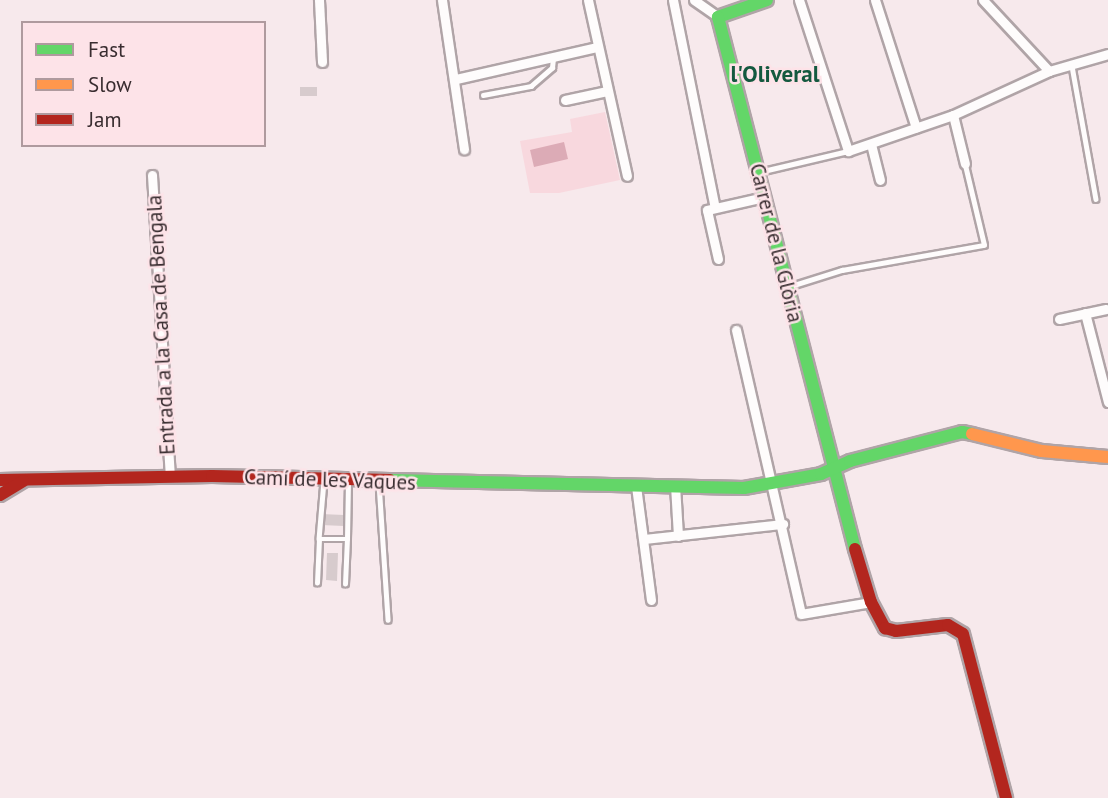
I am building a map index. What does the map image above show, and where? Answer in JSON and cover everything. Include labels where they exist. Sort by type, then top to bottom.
[{"type":"street","points":[[319,0],[322,62]]},
{"type":"street","points":[[442,0],[456,79],[464,149]]},
{"type":"street","points":[[588,0],[627,176]]},
{"type":"street","points":[[673,0],[718,259]]},
{"type":"street","points":[[694,0],[718,17],[766,0]]},
{"type":"street","points":[[799,0],[848,151],[953,115],[1049,71],[1108,54]]},
{"type":"street","points":[[876,0],[892,48],[894,69],[916,128]]},
{"type":"street","points":[[982,0],[1049,71]]},
{"type":"street","name":"Carrer de la Glòria","points":[[718,17],[871,602],[885,628],[896,631],[948,625],[964,634],[1006,798]]},
{"type":"street","points":[[456,79],[597,47]]},
{"type":"street","points":[[565,100],[607,91]]},
{"type":"street","points":[[953,115],[965,164]]},
{"type":"street","points":[[871,144],[880,180]]},
{"type":"street","name":"Entrada a la Casa de Bengala","points":[[152,175],[170,475]]},
{"type":"street","points":[[711,209],[764,197]]},
{"type":"street","points":[[1059,319],[1106,309]]},
{"type":"street","points":[[1085,313],[1108,402]]},
{"type":"street","points":[[736,330],[774,484],[800,614],[871,602]]},
{"type":"street","name":"Camí de les Vaques","points":[[0,480],[170,475],[324,481],[744,488],[835,470],[850,461],[962,432],[1042,451],[1090,452],[1108,457]]},
{"type":"street","name":"Camí de les Vaques","points":[[0,495],[23,481]]},
{"type":"street","points":[[675,485],[678,536]]},
{"type":"street","points":[[636,486],[651,600]]},
{"type":"street","points":[[644,539],[783,524]]},
{"type":"lane","points":[[483,95],[531,86],[552,68],[552,57]]},
{"type":"lane","points":[[1072,66],[1096,198]]},
{"type":"lane","points":[[758,172],[848,151]]},
{"type":"lane","points":[[788,287],[842,270],[984,245],[965,164]]},
{"type":"lane","points":[[317,583],[324,481]]},
{"type":"lane","points":[[345,583],[348,481]]},
{"type":"lane","points":[[379,482],[388,620]]},
{"type":"lane","points":[[319,539],[347,540]]},
{"type":"shaded area","points":[[605,112],[620,180],[559,193],[530,193],[520,141],[572,132],[570,119]]},
{"type":"shaded area","points":[[564,142],[568,159],[534,167],[530,150]]},
{"type":"building","points":[[300,87],[317,87],[317,96],[300,96]]},
{"type":"building","points":[[321,514],[344,515],[344,526],[321,525]]},
{"type":"building","points":[[327,553],[338,553],[337,581],[326,580]]},
{"type":"traffic: fast","points":[[767,0],[718,17],[855,549]]},
{"type":"traffic: fast","points":[[390,480],[744,488],[821,474],[850,461],[962,432],[972,434]]},
{"type":"traffic: slow","points":[[972,434],[1042,451],[1108,457]]},
{"type":"traffic: jam","points":[[0,480],[212,476],[390,480]]},
{"type":"traffic: jam","points":[[0,495],[23,481]]},
{"type":"traffic: jam","points":[[855,549],[871,602],[885,628],[896,631],[948,625],[963,634],[1006,798]]},
{"type":"district","name":"l'Oliveral","points":[[775,74]]}]
